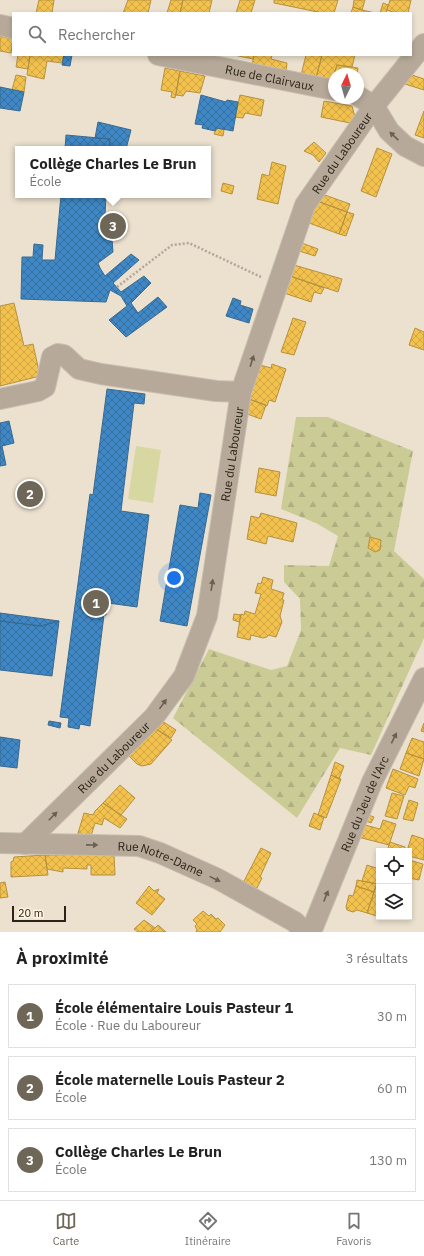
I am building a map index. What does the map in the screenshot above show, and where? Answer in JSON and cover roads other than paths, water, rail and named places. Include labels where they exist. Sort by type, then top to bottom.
[{"type":"street","points":[[0,25],[12,28]]},
{"type":"street","name":"Rue du Laboureur","points":[[412,56],[424,44]]},
{"type":"street","name":"Rue de Clairvaux","points":[[163,56],[328,89]]},
{"type":"street","name":"Rue du Laboureur","points":[[25,844],[154,717],[184,676],[207,616],[242,392],[305,205],[366,101],[412,56]]},
{"type":"street","points":[[366,101],[389,131],[405,146],[424,156]]},
{"type":"street","points":[[0,399],[38,391],[45,386],[52,357],[58,354],[64,355],[79,368],[101,374],[216,390],[242,392]]},
{"type":"street","name":"Rue du Jeu de l'Arc","points":[[311,932],[372,782],[424,678]]},
{"type":"street","name":"Rue Notre-Dame","points":[[0,843],[139,846],[160,853],[218,879],[295,922],[304,932]]},
{"type":"place","name":"Collège Charles Le Brun","points":[[113,226]]},
{"type":"place","name":"École maternelle Louis Pasteur 2","points":[[30,494]]},
{"type":"place","name":"École élémentaire Louis Pasteur 1","points":[[96,603]]}]
